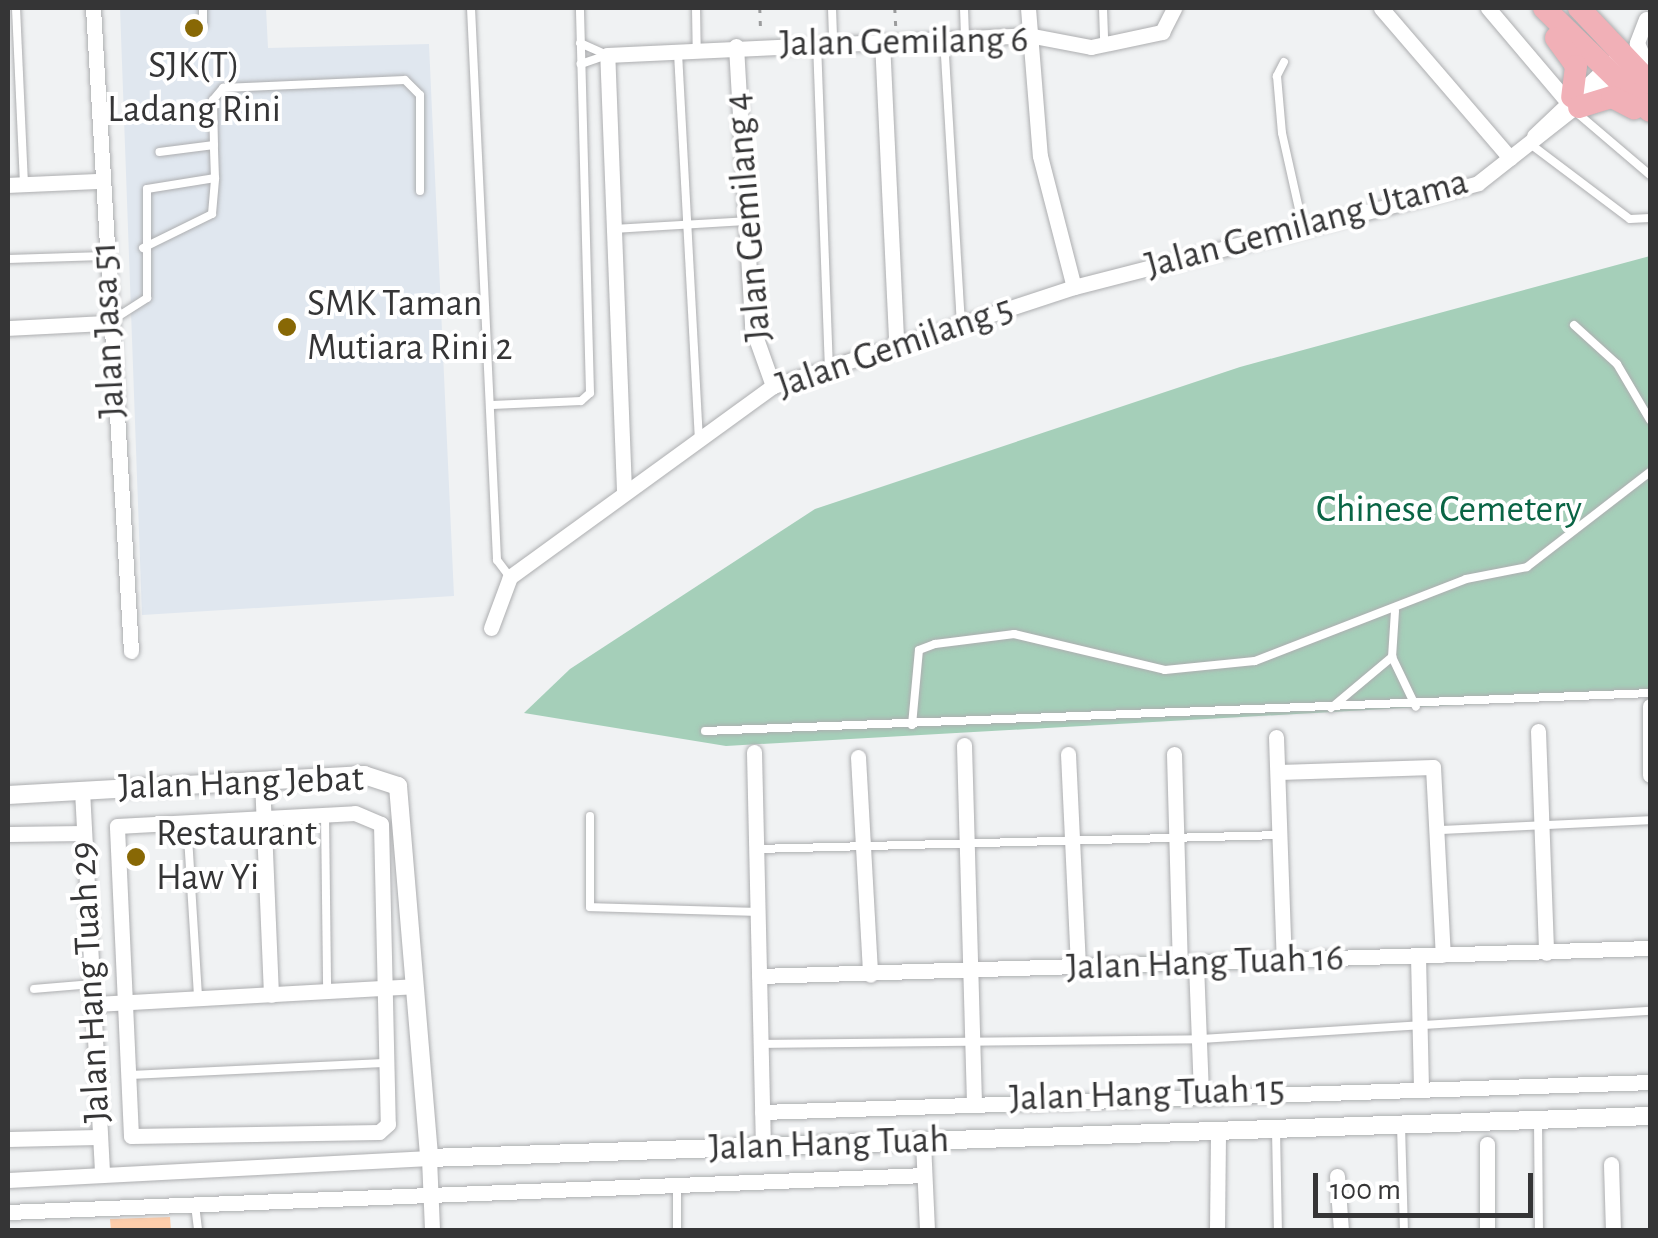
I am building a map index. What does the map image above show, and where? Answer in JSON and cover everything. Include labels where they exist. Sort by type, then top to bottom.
[{"type":"main road","points":[[1534,8],[1576,66],[1573,104],[1612,97],[1650,114]]},
{"type":"main road","points":[[1544,8],[1616,66],[1650,83]]},
{"type":"main road","points":[[1579,8],[1650,114]]},
{"type":"street","name":"Jalan Jasa 51","points":[[93,8],[106,323],[131,651]]},
{"type":"street","points":[[1028,8],[1040,156],[1074,287]]},
{"type":"street","name":"Jalan Gemilang 6","points":[[607,55],[678,48],[1028,36],[1076,47],[1162,32],[1174,8]]},
{"type":"street","points":[[1381,8],[1510,158]]},
{"type":"street","points":[[1488,8],[1573,104]]},
{"type":"street","points":[[1646,16],[1637,44],[1650,74]]},
{"type":"street","points":[[889,41],[896,343]]},
{"type":"street","name":"Jalan Gemilang 4","points":[[736,46],[752,327],[773,386]]},
{"type":"street","points":[[607,55],[624,492]]},
{"type":"street","name":"Jalan Gemilang Utama","points":[[1074,287],[1478,183],[1616,66]]},
{"type":"street","points":[[16,185],[100,181]]},
{"type":"street","name":"Jalan Gemilang 5","points":[[510,577],[773,386],[1074,287]]},
{"type":"street","points":[[8,328],[106,323]]},
{"type":"street","points":[[491,628],[510,577]]},
{"type":"street","points":[[1650,706],[1650,775]]},
{"type":"street","points":[[1538,731],[1546,952]]},
{"type":"street","points":[[1276,737],[1284,961]]},
{"type":"street","points":[[964,746],[974,1101]]},
{"type":"street","points":[[754,752],[763,1148]]},
{"type":"street","points":[[1068,754],[1078,968]]},
{"type":"street","points":[[1174,754],[1176,837],[1188,964],[1200,1039],[1201,1093]]},
{"type":"street","points":[[858,757],[870,975]]},
{"type":"street","points":[[1278,772],[1433,767],[1440,830],[1443,956]]},
{"type":"street","name":"Jalan Hang Jebat","points":[[8,794],[364,775],[398,786],[429,1158]]},
{"type":"street","points":[[262,780],[270,995]]},
{"type":"street","name":"Jalan Hang Tuah 29","points":[[82,790],[102,1174]]},
{"type":"street","points":[[366,812],[380,824],[391,1117],[379,1132],[138,1139],[128,1126],[114,831],[187,821],[263,820],[366,812]]},
{"type":"street","points":[[8,834],[84,833]]},
{"type":"street","name":"Jalan Hang Tuah 16","points":[[759,976],[1650,948]]},
{"type":"street","points":[[1418,956],[1420,1087]]},
{"type":"street","points":[[94,1004],[414,986]]},
{"type":"street","name":"Jalan Hang Tuah 15","points":[[762,1112],[1201,1093],[1650,1082]]},
{"type":"street","name":"Jalan Hang Tuah","points":[[8,1180],[429,1158],[1650,1116]]},
{"type":"street","points":[[1217,1230],[1218,1132]]},
{"type":"street","points":[[8,1139],[98,1138]]},
{"type":"street","points":[[923,1142],[927,1230]]},
{"type":"street","points":[[1487,1144],[1488,1230]]},
{"type":"street","points":[[429,1158],[432,1230]]},
{"type":"street","points":[[1611,1164],[1613,1230]]},
{"type":"street","points":[[8,1212],[430,1190],[924,1175]]},
{"type":"street","points":[[1337,1176],[1341,1230]]},
{"type":"lane","points":[[16,8],[16,185]]},
{"type":"lane","points":[[203,8],[203,25]]},
{"type":"lane","points":[[471,8],[497,560],[510,577]]},
{"type":"lane","points":[[492,405],[581,401],[590,392],[580,8]]},
{"type":"lane","points":[[696,8],[696,48]]},
{"type":"lane","points":[[829,367],[825,43],[832,8]]},
{"type":"lane","points":[[964,8],[965,38]]},
{"type":"lane","points":[[1103,8],[1104,44]]},
{"type":"lane","points":[[944,38],[961,323]]},
{"type":"lane","points":[[580,43],[607,55]]},
{"type":"lane","points":[[678,48],[699,439]]},
{"type":"lane","points":[[581,64],[607,55]]},
{"type":"lane","points":[[1284,62],[1277,76],[1282,133],[1303,226]]},
{"type":"lane","points":[[143,248],[212,214],[213,100],[224,88],[405,80],[420,95],[420,191]]},
{"type":"lane","points":[[1573,104],[1650,175]]},
{"type":"lane","points":[[1529,142],[1630,218],[1650,218]]},
{"type":"lane","points":[[159,152],[214,145]]},
{"type":"lane","points":[[106,323],[147,298],[143,248],[146,188],[215,178]]},
{"type":"lane","points":[[614,230],[746,221]]},
{"type":"lane","points":[[8,259],[104,256]]},
{"type":"lane","points":[[1574,325],[1617,364],[1650,420]]},
{"type":"lane","points":[[912,725],[919,650],[964,635],[1014,634],[1166,670],[1254,662],[1395,611],[1466,579],[1526,567],[1650,472]]},
{"type":"lane","points":[[1395,611],[1392,657],[1416,707]]},
{"type":"lane","points":[[1328,710],[1392,657]]},
{"type":"lane","points":[[705,731],[1416,707],[1650,693]]},
{"type":"lane","points":[[325,815],[327,992]]},
{"type":"lane","points":[[590,816],[590,908],[755,912]]},
{"type":"lane","points":[[1440,830],[1650,820]]},
{"type":"lane","points":[[187,821],[198,999]]},
{"type":"lane","points":[[754,850],[862,845],[964,848],[1282,835]]},
{"type":"lane","points":[[34,989],[92,984]]},
{"type":"lane","points":[[759,1044],[1200,1039],[1650,1011]]},
{"type":"lane","points":[[127,1075],[390,1063]]},
{"type":"lane","points":[[1538,1120],[1540,1230]]},
{"type":"lane","points":[[1401,1125],[1404,1230]]},
{"type":"lane","points":[[1276,1129],[1278,1230]]},
{"type":"lane","points":[[677,1182],[678,1230]]},
{"type":"lane","points":[[195,1200],[198,1230]]},
{"type":"path","points":[[760,8],[762,45]]},
{"type":"path","points":[[889,41],[895,8]]},
{"type":"shaded area","name":"SMK Taman Mutiara Rini 2","points":[[120,8],[266,8],[268,48],[429,44],[454,596],[142,615]]},
{"type":"green space","name":"Chinese Cemetery","points":[[1650,256],[1650,694],[726,746],[524,713],[570,669],[815,509],[1240,367]]},
{"type":"building","points":[[170,1217],[171,1230],[111,1230],[110,1219]]},
{"type":"place","name":"SJK(T) Ladang Rini","points":[[194,28]]},
{"type":"place","name":"SMK Taman Mutiara Rini 2","points":[[287,327]]},
{"type":"place","name":"Restaurant Haw Yi","points":[[136,857]]}]
